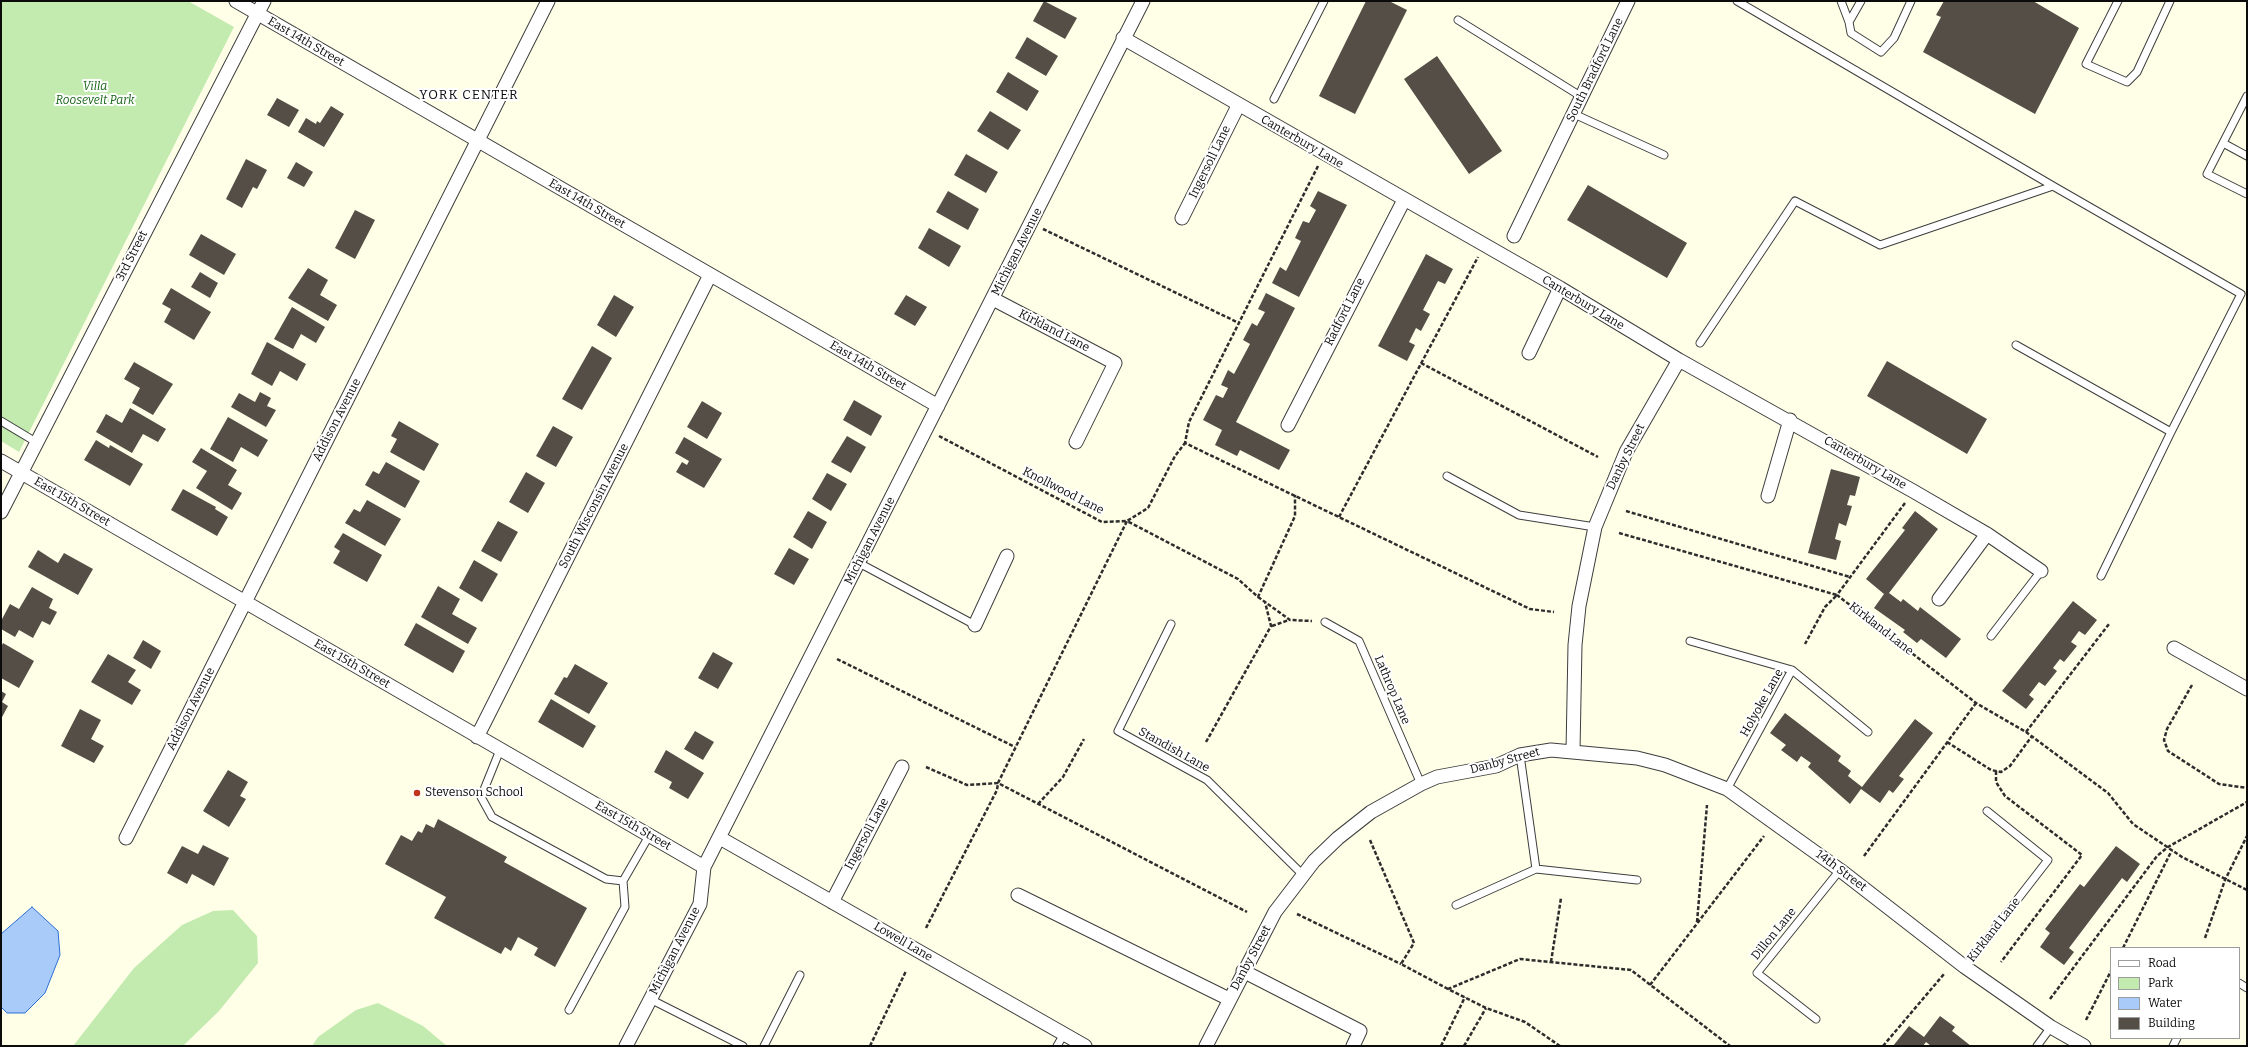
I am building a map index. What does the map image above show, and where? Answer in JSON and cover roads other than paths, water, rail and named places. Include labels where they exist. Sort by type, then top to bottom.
[{"type":"street","name":"East 14th Street","points":[[236,1],[938,406]]},
{"type":"street","name":"3rd Street","points":[[1,512],[264,1]]},
{"type":"street","name":"Addison Avenue","points":[[126,838],[548,1]]},
{"type":"street","name":"Michigan Avenue","points":[[626,1046],[700,904],[704,867],[1143,1]]},
{"type":"street","name":"South Bradford Lane","points":[[1514,236],[1628,1]]},
{"type":"street","name":"Canterbury Lane","points":[[1123,38],[1238,106],[1560,288],[1679,360],[1790,420],[1988,534],[2041,571]]},
{"type":"street","name":"Ingersoll Lane","points":[[1182,218],[1238,106]]},
{"type":"street","name":"Radford Lane","points":[[1288,425],[1404,200]]},
{"type":"street","name":"South Wisconsin Avenue","points":[[477,737],[710,275]]},
{"type":"street","points":[[1529,354],[1560,288]]},
{"type":"street","name":"Kirkland Lane","points":[[993,299],[1115,363],[1076,442]]},
{"type":"street","name":"Danby Street","points":[[1206,1046],[1243,971],[1275,912],[1303,875],[1338,838],[1371,812],[1421,784],[1437,777],[1496,766],[1520,755],[1551,750],[1573,750],[1575,645],[1579,606],[1595,527],[1626,452],[1679,360]]},
{"type":"street","points":[[1768,496],[1790,420]]},
{"type":"street","name":"East 15th Street","points":[[1,461],[704,867]]},
{"type":"street","points":[[1939,599],[1988,534]]},
{"type":"street","points":[[975,625],[1007,556]]},
{"type":"street","points":[[2174,648],[2247,689]]},
{"type":"street","name":"14th Street","points":[[1573,750],[1637,758],[1665,765],[1727,789],[1840,870],[1965,967],[2051,1027],[2084,1046]]},
{"type":"street","name":"Ingersoll Lane","points":[[832,902],[902,767]]},
{"type":"street","name":"Lowell Lane","points":[[720,838],[1085,1046]]},
{"type":"street","points":[[1018,895],[1229,999]]},
{"type":"street","points":[[1243,971],[1360,1031],[1353,1046]]},
{"type":"lane","points":[[1274,99],[1324,1]]},
{"type":"lane","points":[[1737,1],[2241,294],[2171,432],[2101,576]]},
{"type":"lane","points":[[1841,1],[1849,22],[1851,33],[1881,52],[1894,38],[1911,1]]},
{"type":"lane","points":[[1849,22],[1861,1]]},
{"type":"lane","points":[[2118,1],[2086,64],[2127,82],[2137,72],[2170,1]]},
{"type":"lane","points":[[1458,20],[1582,97]]},
{"type":"lane","points":[[2247,96],[2207,174],[2247,194]]},
{"type":"lane","points":[[1574,114],[1664,155]]},
{"type":"lane","points":[[2223,143],[2247,156]]},
{"type":"lane","points":[[1700,343],[1794,201],[1880,245],[2053,186]]},
{"type":"lane","points":[[2016,344],[2171,432]]},
{"type":"lane","points":[[1,422],[36,442]]},
{"type":"lane","points":[[1447,476],[1519,515],[1595,527]]},
{"type":"lane","points":[[859,563],[975,625]]},
{"type":"lane","points":[[1991,636],[2041,571]]},
{"type":"lane","name":"Lathrop Lane","points":[[1325,622],[1359,641],[1421,784]]},
{"type":"lane","name":"Standish Lane","points":[[1171,624],[1118,731],[1207,780],[1303,875]]},
{"type":"lane","points":[[1690,641],[1792,670]]},
{"type":"lane","name":"Holyoke Lane","points":[[1727,789],[1792,670],[1868,732]]},
{"type":"lane","points":[[500,750],[481,797],[492,817],[606,879],[623,881]]},
{"type":"lane","points":[[1520,755],[1536,869]]},
{"type":"lane","name":"Kirkland Lane","points":[[1965,967],[2048,860],[1987,812]]},
{"type":"lane","points":[[569,1010],[625,907],[623,881],[649,836]]},
{"type":"lane","points":[[1456,905],[1536,869],[1637,880]]},
{"type":"lane","name":"Dillon Lane","points":[[1816,1019],[1757,972],[1840,870]]},
{"type":"lane","points":[[764,1046],[800,975]]},
{"type":"lane","points":[[650,999],[743,1046]]},
{"type":"lane","points":[[2037,1046],[2051,1027]]},
{"type":"lane","points":[[1057,1046],[1064,1034]]},
{"type":"water","points":[[32,907],[58,931],[60,955],[45,993],[25,1013],[7,1013],[1,1007],[1,934]]},
{"type":"place","name":"Stevenson School","points":[[417,793]]},
{"type":"district","name":"YORK CENTER","points":[[469,95]]},
{"type":"park label","name":"Villa Roosevelt Park","points":[[95,94]]}]
